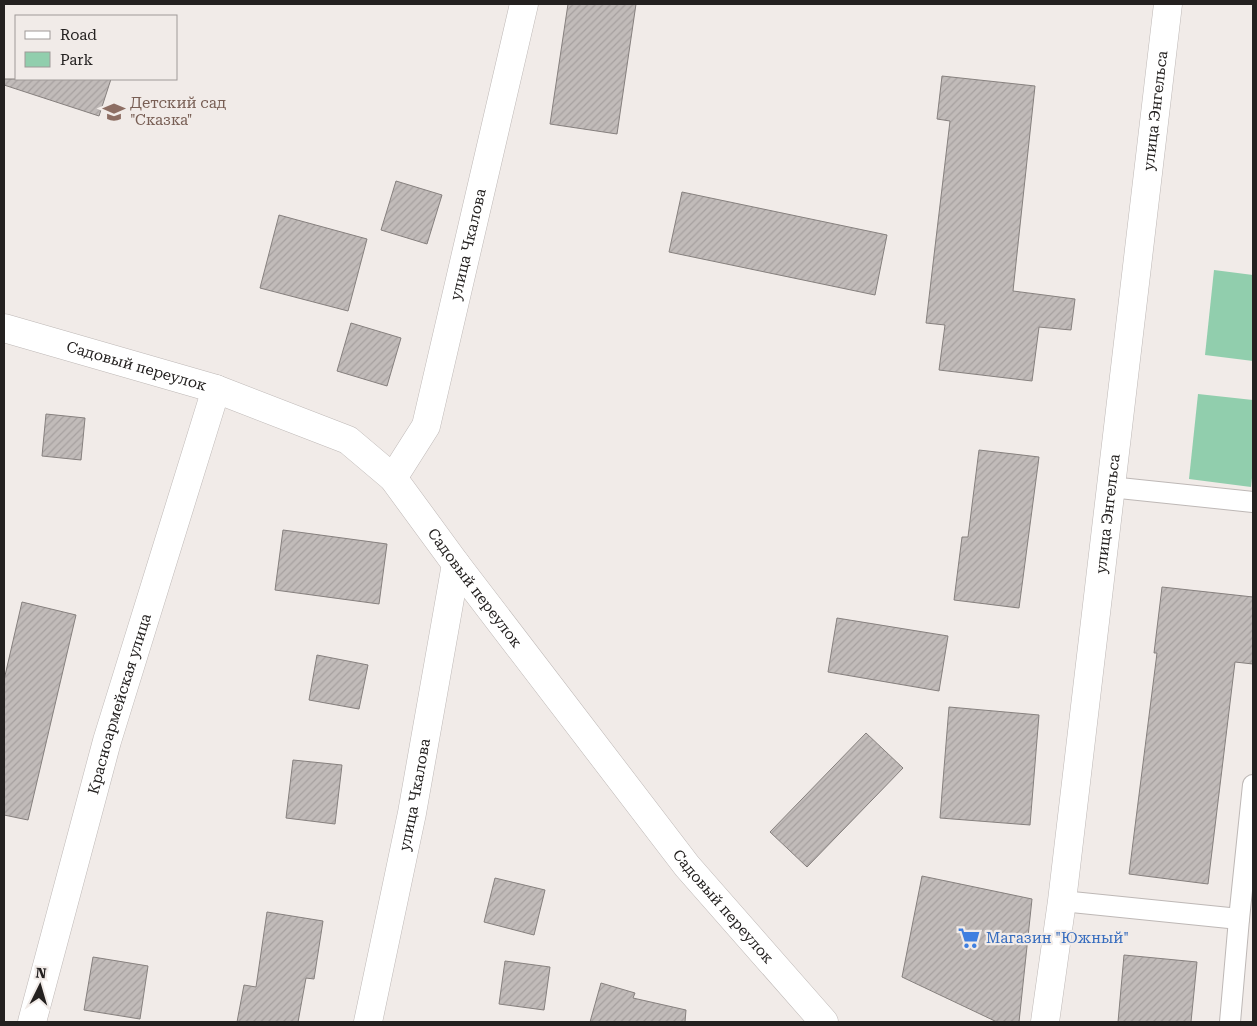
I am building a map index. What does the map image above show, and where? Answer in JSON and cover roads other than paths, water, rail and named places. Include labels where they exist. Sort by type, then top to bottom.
[{"type":"street","name":"улица Чкалова","points":[[393,478],[426,426],[524,4]]},
{"type":"street","name":"улица Энгельса","points":[[1045,1022],[1062,901],[1168,4]]},
{"type":"street","name":"Садовый переулок","points":[[4,328],[216,389],[348,440],[393,478],[456,564],[688,866],[824,1022]]},
{"type":"street","name":"Красноармейская улица","points":[[32,1022],[107,741],[216,389]]},
{"type":"street","name":"улица Чкалова","points":[[368,1022],[412,813],[456,564]]},
{"type":"lane","points":[[1110,487],[1253,502]]},
{"type":"lane","points":[[1230,1022],[1253,786]]},
{"type":"lane","points":[[1062,901],[1239,919]]},
{"type":"place","name":"Детский сад \"Сказка\"","points":[[114,112]]},
{"type":"place","name":"Магазин \"Южный\"","points":[[969,938]]}]
